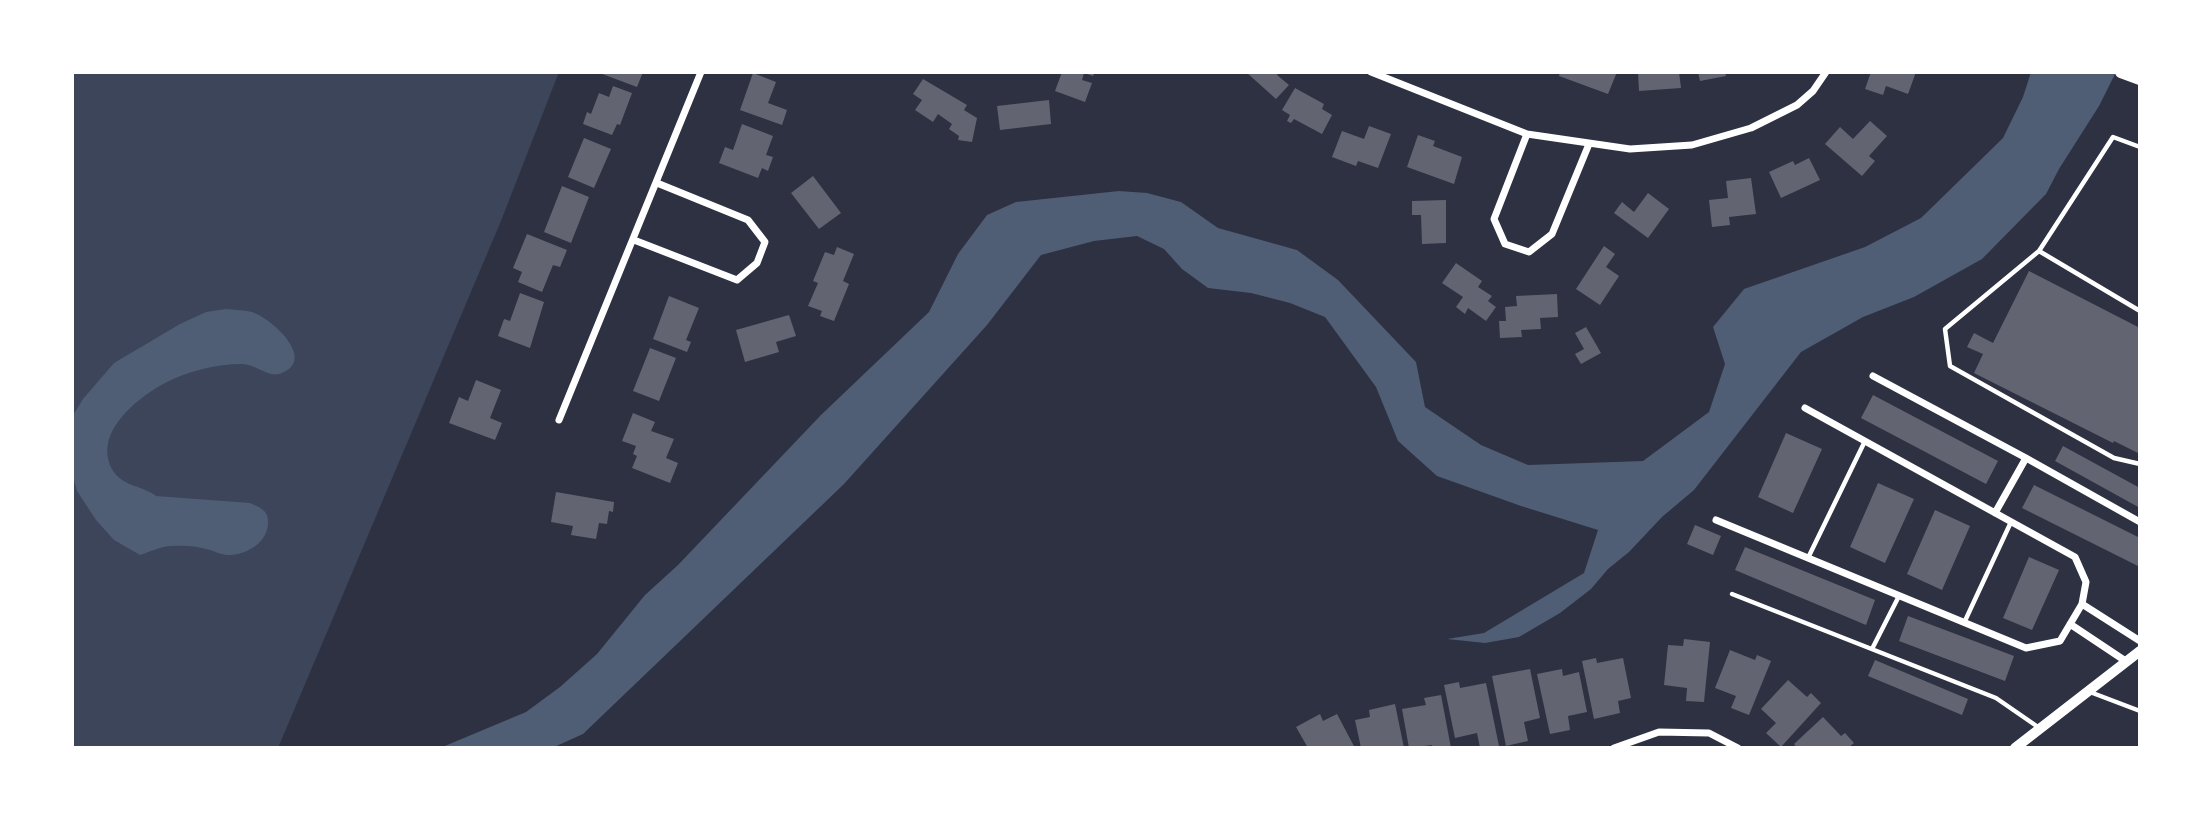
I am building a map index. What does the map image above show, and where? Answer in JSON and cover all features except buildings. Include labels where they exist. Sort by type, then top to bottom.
[{"type":"main road","points":[[2121,72],[2138,78]]},
{"type":"street","points":[[559,420],[701,72]]},
{"type":"street","points":[[1371,72],[1527,134],[1630,149],[1661,148],[1722,138],[1751,128],[1797,105],[1813,91],[1826,72]]},
{"type":"street","points":[[1527,134],[1494,219],[1505,244],[1529,252],[1552,234],[1589,144]]},
{"type":"street","points":[[634,240],[737,279],[757,263],[765,242],[748,220],[657,183]]},
{"type":"street","points":[[1873,376],[2140,522]]},
{"type":"street","points":[[1716,520],[2026,648],[2060,641],[2082,604],[2086,582],[2075,557],[1805,408]]},
{"type":"street","points":[[1995,513],[2026,458]]},
{"type":"street","points":[[2082,604],[2140,641]]},
{"type":"street","points":[[2070,624],[2127,662]]},
{"type":"street","points":[[2015,748],[2140,651]]},
{"type":"street","points":[[1614,748],[1659,732],[1709,733],[1738,748]]},
{"type":"lane","points":[[2140,147],[2113,137],[2039,251],[1945,329],[1950,366],[2114,458],[2140,464]]},
{"type":"lane","points":[[2039,251],[2140,311]]},
{"type":"lane","points":[[1808,558],[1865,441]]},
{"type":"lane","points":[[1964,623],[2011,522]]},
{"type":"lane","points":[[1732,594],[1996,698],[2040,729]]},
{"type":"lane","points":[[1872,649],[1899,596]]},
{"type":"lane","points":[[2090,692],[2140,711]]},
{"type":"shaded area","points":[[72,72],[559,72],[501,221],[278,748],[72,748]]},
{"type":"shaded area","points":[[2031,72],[2116,72],[2099,106],[2046,194],[1982,259],[1914,297],[1863,317],[1801,352],[1694,490],[1662,517],[1591,589],[1560,613],[1519,637],[1485,643],[1447,639],[1484,633],[1584,573],[1598,530],[1437,476],[1398,441],[1376,387],[1325,317],[1290,303],[1251,293],[1208,288],[1182,269],[1164,249],[1137,236],[1094,241],[1041,255],[987,325],[844,484],[583,734],[552,748],[440,748],[526,712],[560,687],[597,654],[645,595],[678,565],[821,415],[929,312],[958,254],[987,215],[1016,202],[1119,191],[1147,193],[1181,202],[1218,228],[1297,250],[1338,280],[1416,362],[1425,407],[1481,445],[1528,465],[1643,461],[1709,412],[1725,364],[1713,327],[1744,289],[1865,247],[1921,218],[2003,138],[2023,97]]},
{"type":"shaded area","points":[[226,309],[252,312],[270,322],[293,349],[295,358],[292,367],[282,373],[272,374],[242,364],[223,365],[193,372],[165,383],[142,398],[121,418],[108,442],[108,456],[116,475],[156,496],[250,503],[262,509],[268,521],[265,536],[254,547],[233,555],[191,546],[177,546],[164,547],[140,555],[114,540],[96,520],[77,491],[72,473],[72,417],[83,399],[114,363],[180,324],[206,312]]}]
